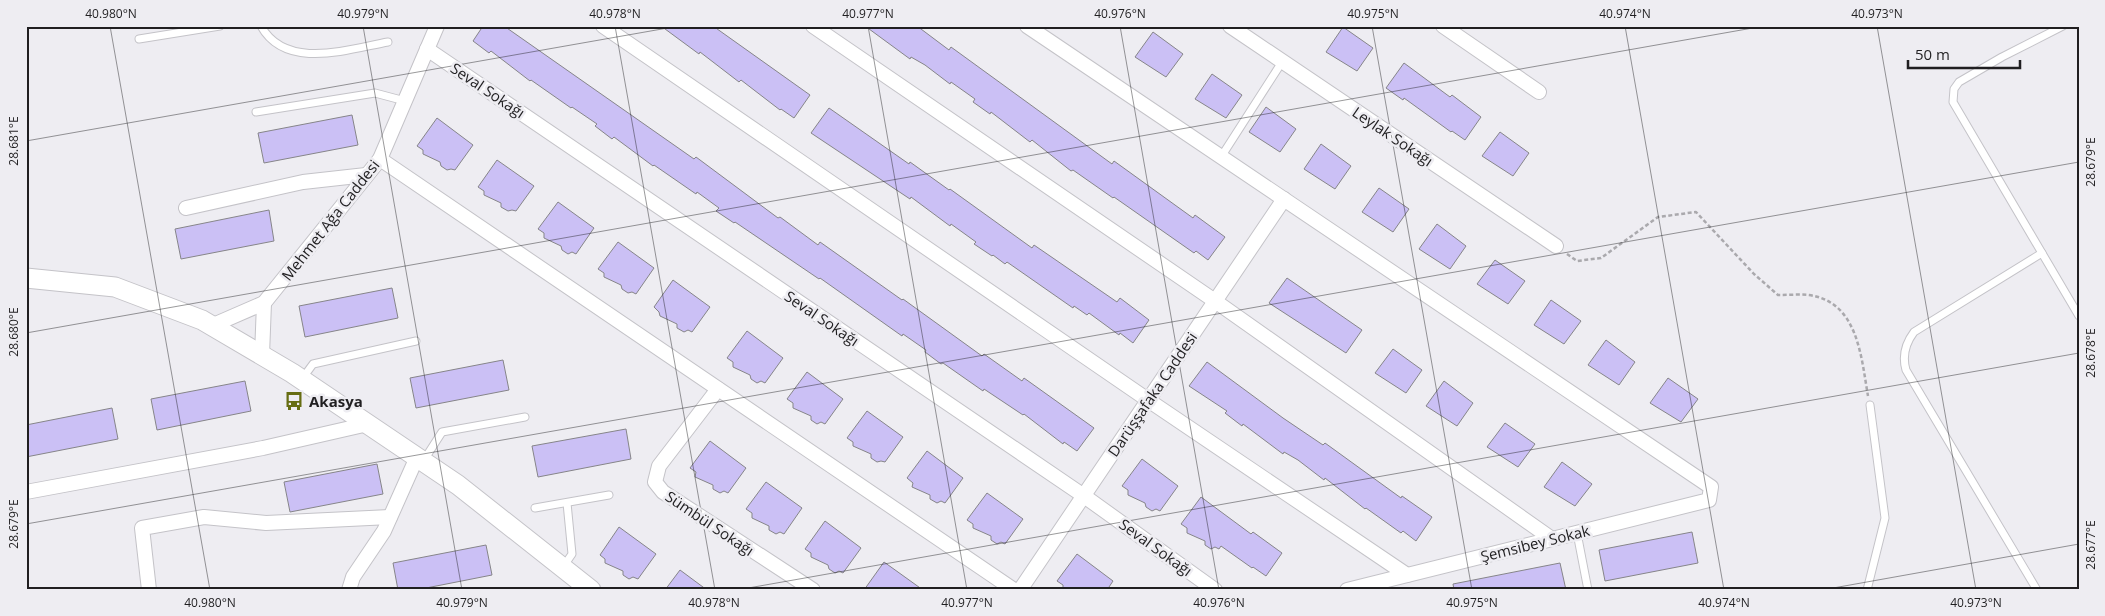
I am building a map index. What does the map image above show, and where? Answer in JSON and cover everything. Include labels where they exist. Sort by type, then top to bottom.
[{"type":"street","name":"Mehmet Ağa Caddesi","points":[[212,326],[264,303],[380,158],[437,26]]},
{"type":"street","points":[[603,26],[1148,400],[1407,575]]},
{"type":"street","points":[[813,26],[1215,301],[1552,539]]},
{"type":"street","points":[[1027,26],[1284,199]]},
{"type":"street","name":"Leylak Sokağı","points":[[1230,26],[1556,246]]},
{"type":"street","points":[[1443,26],[1539,92]]},
{"type":"street","name":"Seval Sokağı","points":[[427,49],[1084,496],[1215,590]]},
{"type":"street","points":[[380,158],[1014,590]]},
{"type":"street","points":[[186,208],[303,182],[366,175]]},
{"type":"street","name":"Darüşşafaka Caddesi","points":[[1020,590],[1284,199]]},
{"type":"street","name":"Şemsibey Sokak","points":[[1284,199],[1711,487],[1709,500],[1348,590]]},
{"type":"street","points":[[26,278],[115,287],[202,320],[302,379],[458,485],[576,581]]},
{"type":"street","points":[[262,355],[264,303]]},
{"type":"street","name":"Sümbül Sokağı","points":[[718,389],[660,466],[655,482],[663,492],[812,590]]},
{"type":"street","points":[[26,492],[263,448],[368,424]]},
{"type":"street","points":[[349,590],[353,577],[384,531],[420,460]]},
{"type":"street","points":[[149,590],[142,528],[204,517],[266,523],[390,517]]},
{"type":"lane","points":[[139,39],[220,26]]},
{"type":"lane","points":[[261,26],[273,42],[298,52],[318,54],[388,42]]},
{"type":"lane","points":[[2063,26],[1959,82],[1954,89],[1953,102],[2079,316]]},
{"type":"lane","points":[[1221,157],[1282,62]]},
{"type":"lane","points":[[256,112],[375,93],[405,101]]},
{"type":"lane","points":[[2037,590],[1906,370],[1904,356],[1907,343],[1914,332],[2042,253]]},
{"type":"lane","points":[[302,379],[313,364],[416,341]]},
{"type":"lane","points":[[1867,590],[1884,518],[1870,405]]},
{"type":"lane","points":[[420,460],[442,432],[525,417]]},
{"type":"lane","points":[[535,508],[609,495]]},
{"type":"lane","points":[[567,502],[576,581]]},
{"type":"lane","points":[[1577,533],[1588,590]]},
{"type":"path","points":[[1556,246],[1577,261],[1601,258],[1658,217],[1696,212],[1754,274],[1778,295],[1810,295],[1837,305],[1850,321],[1860,351],[1870,405]]},
{"type":"building","points":[[483,26],[504,26],[694,159],[696,157],[778,218],[780,217],[818,245],[820,242],[982,356],[984,354],[1022,381],[1024,378],[1094,428],[1077,451],[1064,442],[1063,444],[1024,414],[984,389],[983,391],[943,363],[941,364],[925,352],[926,350],[903,334],[902,336],[820,278],[716,211],[719,208],[697,192],[696,194],[653,166],[614,137],[612,139],[595,126],[597,124],[530,81],[491,51],[489,53],[473,41]]},
{"type":"building","points":[[661,26],[713,26],[810,95],[794,118],[780,110],[741,80],[739,82],[700,52],[699,54]]},
{"type":"building","points":[[865,26],[917,26],[949,50],[951,47],[1112,164],[1114,161],[1193,218],[1195,215],[1225,237],[1208,260],[1196,251],[1194,253],[1114,197],[1073,170],[1071,171],[1032,140],[1030,142],[991,112],[990,114],[973,102],[975,99],[951,82],[950,84],[911,57],[910,59]]},
{"type":"building","points":[[1343,27],[1373,48],[1357,71],[1326,52]]},
{"type":"building","points":[[1153,32],[1183,54],[1166,77],[1135,57]]},
{"type":"building","points":[[1404,63],[1481,117],[1465,140],[1404,98],[1403,100],[1386,88]]},
{"type":"building","points":[[1212,74],[1242,95],[1226,118],[1195,99]]},
{"type":"building","points":[[1266,107],[1296,129],[1280,152],[1249,132]]},
{"type":"building","points":[[829,108],[909,164],[910,162],[950,189],[1032,248],[1034,245],[1117,302],[1120,298],[1149,320],[1133,343],[1089,313],[1087,315],[1074,306],[1073,308],[1007,262],[1005,264],[992,256],[974,244],[976,242],[951,224],[950,226],[911,197],[910,199],[811,133]]},
{"type":"building","points":[[352,115],[358,145],[264,163],[258,133]]},
{"type":"building","points":[[437,118],[473,145],[455,170],[447,170],[441,166],[440,162],[423,154],[423,150],[417,146]]},
{"type":"building","points":[[1500,132],[1529,153],[1513,176],[1482,156]]},
{"type":"building","points":[[1321,144],[1351,166],[1335,189],[1304,169]]},
{"type":"building","points":[[497,160],[534,186],[516,211],[508,211],[501,207],[501,203],[484,195],[484,191],[478,187]]},
{"type":"building","points":[[1379,188],[1409,209],[1393,232],[1362,212]]},
{"type":"building","points":[[558,202],[594,228],[576,254],[572,252],[568,254],[562,250],[561,246],[544,238],[544,233],[538,229]]},
{"type":"building","points":[[269,210],[274,241],[181,259],[175,229]]},
{"type":"building","points":[[1437,224],[1466,246],[1450,269],[1419,249]]},
{"type":"building","points":[[618,242],[654,268],[636,294],[628,293],[622,289],[621,285],[604,277],[604,273],[598,269]]},
{"type":"building","points":[[1495,260],[1525,281],[1508,304],[1477,284]]},
{"type":"building","points":[[1287,278],[1362,330],[1346,353],[1269,303]]},
{"type":"building","points":[[673,280],[710,307],[692,332],[688,330],[684,332],[677,328],[677,324],[660,316],[654,307]]},
{"type":"building","points":[[392,288],[398,318],[305,337],[299,306]]},
{"type":"building","points":[[1551,300],[1581,321],[1564,344],[1534,325]]},
{"type":"building","points":[[747,331],[783,358],[765,383],[761,381],[757,383],[751,379],[750,375],[733,367],[733,362],[727,358]]},
{"type":"building","points":[[1606,340],[1635,362],[1619,385],[1588,365]]},
{"type":"building","points":[[1393,349],[1422,370],[1406,393],[1375,373]]},
{"type":"building","points":[[503,360],[509,390],[416,408],[410,378]]},
{"type":"building","points":[[1207,362],[1283,418],[1323,445],[1325,443],[1401,498],[1402,496],[1432,517],[1416,541],[1403,531],[1401,533],[1365,509],[1298,460],[1284,452],[1283,454],[1225,413],[1227,411],[1189,386]]},
{"type":"building","points":[[807,372],[843,399],[825,424],[821,422],[817,424],[811,420],[811,416],[793,408],[793,403],[787,399]]},
{"type":"building","points":[[1668,378],[1698,399],[1681,422],[1650,403]]},
{"type":"building","points":[[245,381],[251,411],[157,430],[151,399]]},
{"type":"building","points":[[1444,381],[1473,403],[1457,426],[1426,406]]},
{"type":"building","points":[[112,408],[118,439],[26,457],[26,425]]},
{"type":"building","points":[[867,411],[903,437],[885,462],[877,462],[871,458],[871,454],[853,446],[853,442],[847,438]]},
{"type":"building","points":[[1505,423],[1535,444],[1518,467],[1487,447]]},
{"type":"building","points":[[626,429],[631,459],[538,477],[532,446]]},
{"type":"building","points":[[710,441],[746,468],[728,493],[724,491],[720,493],[713,489],[713,485],[695,477],[696,472],[690,468]]},
{"type":"building","points":[[927,451],[963,478],[945,503],[941,501],[937,503],[930,499],[930,495],[912,487],[913,483],[907,478]]},
{"type":"building","points":[[1142,459],[1178,486],[1160,511],[1156,509],[1152,511],[1146,507],[1145,503],[1128,495],[1128,490],[1122,486]]},
{"type":"building","points":[[1562,462],[1592,484],[1575,506],[1544,487]]},
{"type":"building","points":[[377,464],[383,494],[290,512],[284,482]]},
{"type":"building","points":[[766,482],[802,508],[784,534],[780,532],[776,534],[769,530],[769,526],[752,518],[752,513],[746,509]]},
{"type":"building","points":[[987,493],[1023,519],[1005,544],[1001,542],[997,544],[991,540],[991,536],[973,528],[973,524],[967,520]]},
{"type":"building","points":[[1201,497],[1251,534],[1253,532],[1282,553],[1266,576],[1221,546],[1219,549],[1215,547],[1211,549],[1205,545],[1205,541],[1187,533],[1187,528],[1181,524]]},
{"type":"building","points":[[825,521],[861,548],[843,573],[839,571],[835,573],[829,569],[828,565],[811,557],[811,553],[805,549]]},
{"type":"building","points":[[619,527],[656,554],[638,579],[633,577],[629,579],[623,575],[623,571],[605,563],[605,559],[600,555]]},
{"type":"building","points":[[1692,532],[1698,563],[1605,581],[1599,550]]},
{"type":"building","points":[[486,545],[492,575],[416,590],[398,590],[393,563]]},
{"type":"building","points":[[1077,554],[1113,581],[1107,590],[1063,590],[1063,585],[1057,581]]},
{"type":"building","points":[[884,562],[923,590],[864,590]]},
{"type":"building","points":[[1560,563],[1566,590],[1454,590],[1453,584]]},
{"type":"building","points":[[680,570],[707,590],[665,590]]},
{"type":"place","name":"Akasya","points":[[294,401]]}]
